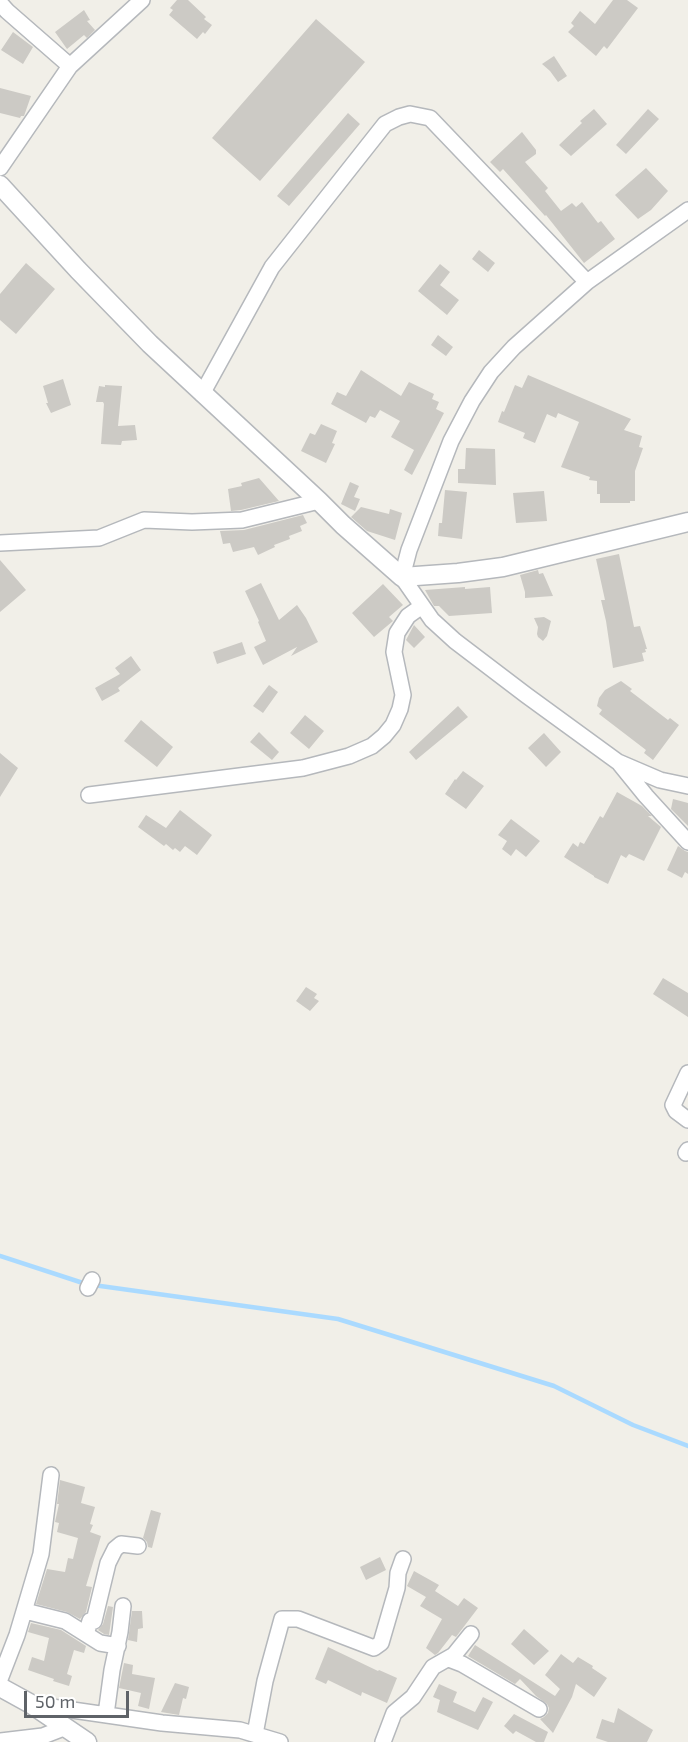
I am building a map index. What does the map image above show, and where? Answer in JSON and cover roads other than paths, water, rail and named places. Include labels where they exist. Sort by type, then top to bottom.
[{"type":"street","points":[[0,168],[70,66],[142,0]]},
{"type":"street","points":[[0,3],[70,66]]},
{"type":"street","points":[[202,393],[272,267],[385,124],[399,117],[410,114],[430,118],[587,282]]},
{"type":"street","points":[[0,185],[116,310],[343,525],[402,577],[432,620],[455,641],[618,762],[660,780],[688,786]]},
{"type":"street","points":[[402,577],[409,550],[451,441],[472,401],[492,372],[514,347],[587,282],[688,210]]},
{"type":"street","points":[[0,543],[99,538],[144,520],[192,522],[242,520],[319,501]]},
{"type":"street","points":[[402,577],[503,567],[688,522]]},
{"type":"street","points":[[89,795],[303,768],[349,756],[372,746],[393,725],[400,709],[403,695],[394,652],[397,633],[408,616],[422,606]]},
{"type":"street","points":[[618,762],[688,842]]},
{"type":"street","points":[[688,1073],[672,1105],[676,1112],[688,1120]]},
{"type":"street","points":[[0,1679],[25,1611],[43,1546],[51,1476]]},
{"type":"street","points":[[86,1634],[90,1621],[94,1621],[108,1563],[115,1549],[121,1544],[138,1546]]},
{"type":"street","points":[[255,1734],[265,1681],[282,1619],[298,1619],[374,1648],[381,1643],[403,1560]]},
{"type":"street","points":[[107,1707],[123,1606]]},
{"type":"street","points":[[25,1611],[65,1621],[100,1642],[118,1646]]},
{"type":"street","points":[[383,1742],[394,1713],[413,1697],[433,1667],[460,1650],[471,1634]]},
{"type":"street","points":[[449,1659],[462,1664],[539,1709]]},
{"type":"street","points":[[0,1687],[32,1704],[87,1742]]},
{"type":"street","points":[[32,1704],[162,1723],[240,1730],[280,1742]]},
{"type":"street","points":[[0,1741],[43,1736],[66,1727]]},
{"type":"waterway","points":[[0,1256],[86,1284],[338,1319],[554,1386],[633,1425],[688,1446]]}]
